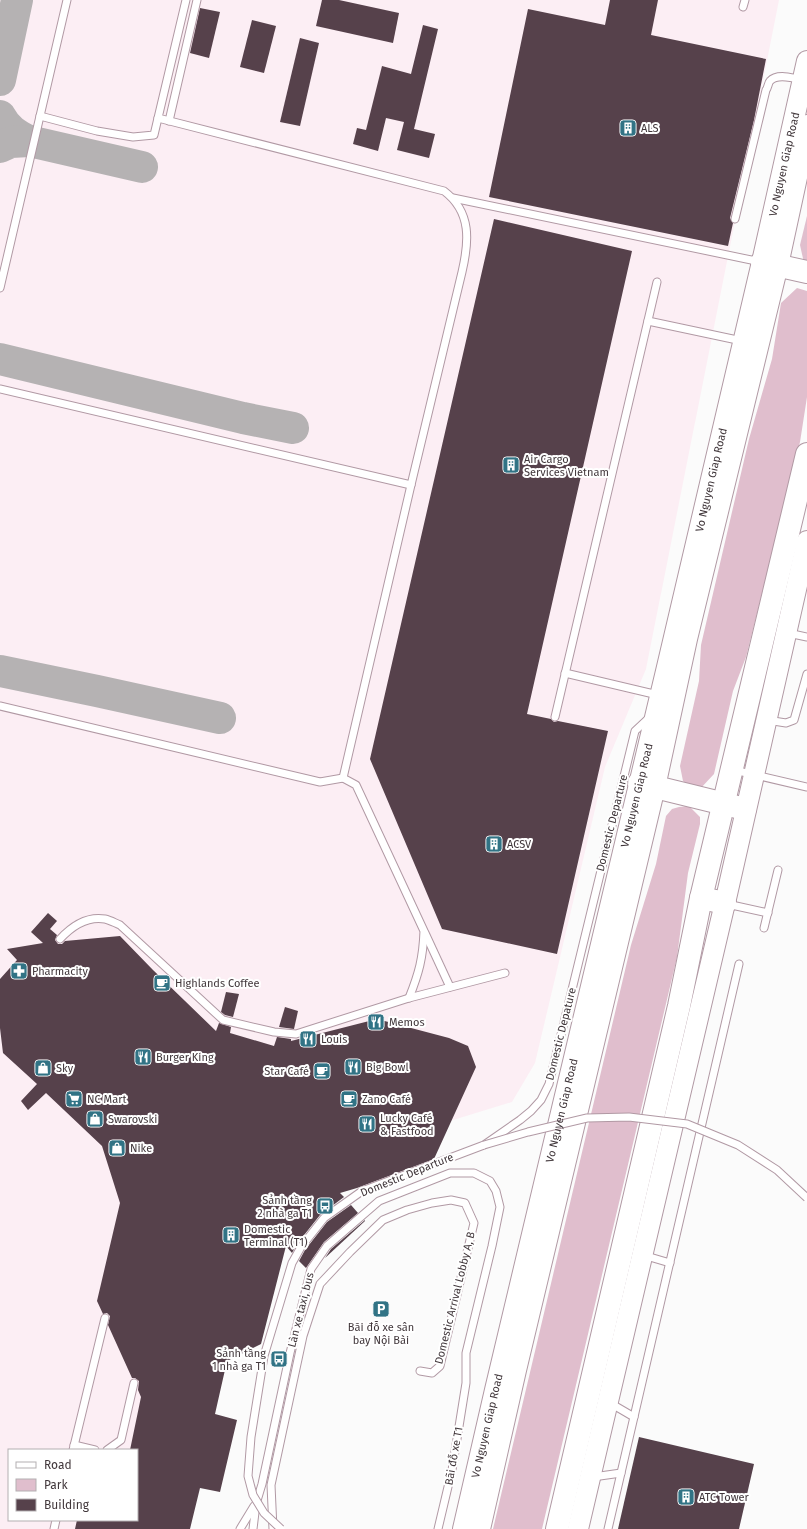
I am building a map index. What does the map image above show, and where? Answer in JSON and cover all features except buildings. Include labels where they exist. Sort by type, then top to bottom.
[{"type":"highway","name":"Vo Nguyen Giap Road","points":[[479,1529],[517,1363],[623,920],[663,702],[686,639],[769,264],[807,126]]},
{"type":"highway","points":[[769,264],[807,272]]},
{"type":"highway","points":[[557,1529],[679,1006],[701,898],[732,769],[756,717],[776,631],[789,590],[807,454]]},
{"type":"highway","points":[[647,785],[745,809]]},
{"type":"highway","points":[[701,898],[725,903]]},
{"type":"main road","name":"Vo Nguyen Giap Road","points":[[663,702],[667,667],[743,341],[769,264],[805,71]]},
{"type":"main road","points":[[789,590],[807,541]]},
{"type":"main road","points":[[667,667],[686,639]]},
{"type":"main road","points":[[578,1529],[609,1402],[754,774],[756,717]]},
{"type":"main road","name":"Vo Nguyen Giap Road","points":[[463,1529],[496,1382],[603,932],[647,785]]},
{"type":"main road","points":[[603,932],[623,920]]},
{"type":"lane","points":[[0,288],[67,0]]},
{"type":"lane","points":[[40,116],[97,131],[133,137],[154,135],[186,0]]},
{"type":"lane","points":[[169,121],[197,0]]},
{"type":"lane","points":[[736,219],[766,90],[770,80],[776,77],[784,77],[805,71]]},
{"type":"lane","points":[[158,118],[444,191],[454,198],[769,264]]},
{"type":"lane","points":[[343,778],[467,250],[467,231],[461,211],[454,198]]},
{"type":"lane","points":[[555,717],[657,282]]},
{"type":"lane","points":[[648,321],[743,341]]},
{"type":"lane","points":[[0,389],[411,485]]},
{"type":"lane","points":[[776,631],[807,638]]},
{"type":"lane","points":[[565,673],[663,702]]},
{"type":"lane","points":[[756,717],[786,723],[794,720],[807,674]]},
{"type":"lane","name":"Domestic Departure","points":[[613,817],[634,731],[663,702]]},
{"type":"lane","points":[[0,706],[320,782],[343,778],[356,785],[450,987]]},
{"type":"lane","points":[[732,769],[807,787]]},
{"type":"lane","name":"Domestic Depature","points":[[484,1145],[520,1120],[530,1111],[541,1100],[549,1084],[613,817]]},
{"type":"lane","points":[[764,928],[778,870]]},
{"type":"lane","points":[[725,903],[768,913]]},
{"type":"lane","points":[[60,939],[70,928],[88,920],[105,919],[120,925],[223,1020],[274,1032],[296,1034],[409,998],[505,973]]},
{"type":"lane","points":[[409,998],[418,976],[423,955],[424,931]]},
{"type":"lane","points":[[608,1529],[739,964]]},
{"type":"lane","name":"Domestic Departure","points":[[281,1529],[264,1513],[253,1495],[248,1476],[251,1437],[264,1356],[292,1263],[301,1247],[324,1218],[362,1191],[484,1145],[528,1132],[587,1118],[629,1117],[687,1124],[738,1145],[777,1170],[807,1198]]},
{"type":"lane","name":"Làn xe taxi, bus","points":[[253,1529],[256,1504],[262,1484],[290,1353],[311,1269],[326,1246],[379,1201],[450,1173],[474,1173],[490,1180],[496,1191],[500,1207],[466,1353],[466,1383]]},
{"type":"lane","name":"Domestic Arrival Lobby A, B","points":[[273,1529],[271,1486],[302,1342],[320,1284],[383,1220],[407,1210],[432,1203],[451,1200],[465,1203],[474,1223],[440,1366],[432,1373],[420,1371]]},
{"type":"lane","points":[[643,1255],[670,1262]]},
{"type":"lane","points":[[84,1449],[74,1448],[105,1318]]},
{"type":"lane","points":[[108,1449],[121,1440],[134,1382]]},
{"type":"lane","name":"Bãi đỗ xe T1","points":[[438,1529],[452,1470],[466,1383]]},
{"type":"lane","points":[[609,1402],[634,1417]]},
{"type":"lane","points":[[591,1477],[621,1473]]},
{"type":"lane","points":[[240,1529],[256,1504]]},
{"type":"shaded area","points":[[0,0],[779,0],[646,669],[605,767],[535,1063],[512,1102],[255,1181],[175,1529],[0,1529]]},
{"type":"green space","points":[[807,216],[807,264],[804,263],[800,245]]},
{"type":"green space","points":[[797,288],[807,291],[807,397],[800,442],[746,657],[733,691],[714,774],[700,789],[691,787],[683,781],[680,766],[699,681],[701,645],[749,439],[772,359],[781,303]]},
{"type":"green space","points":[[689,806],[700,817],[700,824],[688,873],[677,957],[542,1529],[493,1529],[631,945],[656,864],[666,816],[672,809]]},
{"type":"taxiway","points":[[0,80],[17,0]]},
{"type":"taxiway","points":[[0,116],[12,131],[29,141]]},
{"type":"taxiway","points":[[0,147],[11,142],[29,141],[142,167]]},
{"type":"taxiway","points":[[0,359],[243,418],[293,428]]},
{"type":"taxiway","points":[[0,671],[220,718]]},
{"type":"place","name":"ALS","points":[[628,128]]},
{"type":"place","name":"Air Cargo Services Vietnam","points":[[511,465]]},
{"type":"place","name":"ACSV","points":[[494,844]]},
{"type":"place","name":"Pharmacity","points":[[19,971]]},
{"type":"place","name":"Highlands Coffee","points":[[162,983]]},
{"type":"place","name":"Memos","points":[[376,1022]]},
{"type":"place","name":"Louis","points":[[308,1039]]},
{"type":"place","name":"Burger King","points":[[143,1057]]},
{"type":"place","name":"Big Bowl","points":[[353,1067]]},
{"type":"place","name":"Sky","points":[[43,1068]]},
{"type":"place","name":"Star Café","points":[[322,1071]]},
{"type":"place","name":"NC Mart","points":[[74,1099]]},
{"type":"place","name":"Zano Café","points":[[349,1099]]},
{"type":"place","name":"Swarovski","points":[[95,1119]]},
{"type":"place","name":"Lucky Café & Fastfood","points":[[367,1124]]},
{"type":"place","name":"Nike","points":[[117,1148]]},
{"type":"place","name":"Sảnh tầng 2 nhà ga T1","points":[[325,1206]]},
{"type":"place","name":"Domestic Terminal (T1)","points":[[231,1235]]},
{"type":"place","name":"Bãi đỗ xe sân bay Nội Bài","points":[[381,1309]]},
{"type":"place","name":"Sảnh tầng 1 nhà ga T1","points":[[279,1359]]},
{"type":"place","name":"ATC Tower","points":[[686,1497]]}]
